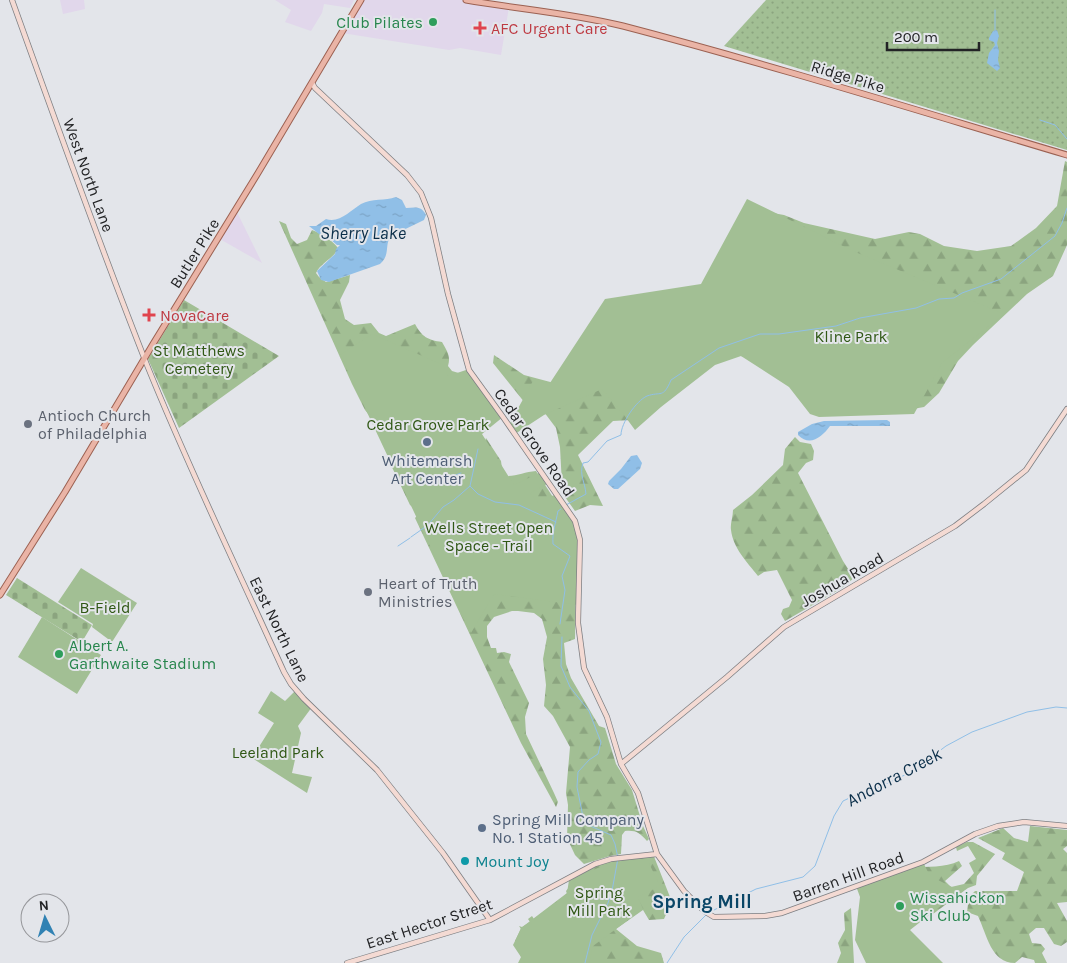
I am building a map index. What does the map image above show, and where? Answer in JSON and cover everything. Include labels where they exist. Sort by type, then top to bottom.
[{"type":"main road","name":"Butler Pike","points":[[0,595],[65,492],[361,0]]},
{"type":"main road","name":"Ridge Pike","points":[[466,0],[621,26],[754,61],[1067,155]]},
{"type":"street","name":"West North Lane","points":[[12,0],[90,216],[145,358]]},
{"type":"street","name":"Cedar Grove Road","points":[[312,83],[407,176],[425,199],[432,218],[448,294],[469,370],[575,521],[580,540],[578,624],[584,668],[607,717],[621,764],[638,793],[657,854]]},
{"type":"street","name":"East North Lane","points":[[145,358],[205,498],[287,678],[307,702],[365,757],[382,776],[442,852],[490,920]]},
{"type":"street","name":"Joshua Road","points":[[621,764],[727,678],[784,628],[955,526],[984,504],[1026,470],[1067,409]]},
{"type":"street","name":"Barren Hill Road","points":[[657,854],[684,891],[704,911],[714,917],[765,916],[782,913],[923,862],[976,834],[998,826],[1024,822],[1067,826]]},
{"type":"street","name":"East Hector Street","points":[[347,963],[490,920],[595,864],[611,859],[657,854]]},
{"type":"shaded area","points":[[60,0],[84,0],[85,9],[63,14]]},
{"type":"shaded area","points":[[275,0],[354,0],[350,8],[324,4],[322,13],[311,31],[285,22],[291,10]]},
{"type":"shaded area","points":[[361,0],[466,0],[509,7],[501,55],[460,48],[449,50],[342,33]]},
{"type":"shaded area","points":[[236,210],[262,263],[218,238]]},
{"type":"green space","points":[[766,0],[1067,0],[1067,150],[724,46]]},
{"type":"green space","name":"Kline Park","points":[[1065,161],[1067,162],[1067,245],[1053,276],[1027,294],[973,345],[958,361],[939,393],[924,407],[902,411],[793,386],[746,357],[735,355],[716,362],[631,420],[613,421],[578,455],[603,506],[590,505],[575,511],[565,497],[562,485],[560,447],[556,428],[541,408],[525,403],[493,363],[494,355],[524,375],[554,383],[703,287],[767,212],[784,215],[804,223],[875,239],[909,232],[920,234],[944,246],[977,251],[1011,246],[1036,228],[1057,206]]},
{"type":"green space","name":"Kline Park","points":[[747,199],[853,251],[1004,314],[942,363],[914,414],[819,417],[810,414],[789,387],[741,356],[715,365],[635,430],[602,389],[544,415],[515,434],[509,425],[534,379],[548,386],[605,299],[701,284]]},
{"type":"green space","name":"Cedar Grove Park","points":[[279,221],[286,224],[291,238],[297,244],[307,240],[312,230],[326,237],[338,248],[334,255],[316,273],[326,282],[350,275],[349,282],[340,300],[345,319],[354,325],[371,323],[379,333],[386,336],[415,324],[426,337],[442,342],[449,356],[448,366],[452,371],[462,374],[414,508],[410,505],[390,463],[386,445],[352,384]]},
{"type":"green space","name":"St Matthews Cemetery","points":[[184,300],[279,356],[179,428],[148,359]]},
{"type":"green space","name":"Wells Street Open Space - Trail","points":[[372,334],[443,365],[448,376],[469,369],[503,417],[482,434],[514,485],[541,472],[549,483],[530,493],[538,503],[556,494],[579,532],[578,605],[494,594],[471,633],[340,355]]},
{"type":"green space","points":[[795,437],[800,442],[811,444],[814,451],[813,460],[806,463],[798,473],[843,561],[854,578],[842,588],[785,621],[781,614],[783,609],[789,607],[792,600],[777,570],[764,572],[758,576],[738,549],[732,537],[731,525],[733,510],[752,495],[783,465],[785,449]]},
{"type":"green space","name":"Wells Street Open Space - Trail","points":[[486,438],[501,461],[503,476],[536,471],[562,511],[576,582],[575,639],[564,643],[566,664],[571,678],[599,726],[605,728],[616,764],[632,790],[649,839],[647,841],[640,834],[625,831],[622,835],[621,854],[584,864],[575,855],[567,838],[568,805],[566,793],[570,747],[553,716],[544,706],[546,685],[543,659],[547,637],[542,619],[534,613],[512,611],[494,617],[487,626],[487,637],[491,648],[496,648],[497,653],[511,654],[509,662],[529,703],[525,717],[526,734],[558,802],[556,807],[521,743],[415,518],[483,447]]},
{"type":"green space","name":"B-Field","points":[[81,568],[137,603],[112,642],[92,627],[93,624],[58,602]]},
{"type":"green space","points":[[17,578],[92,625],[82,642],[6,595]]},
{"type":"green space","name":"Albert A. Garthwaite Stadium","points":[[42,617],[101,655],[77,694],[18,657]]},
{"type":"green space","name":"Leeland Park","points":[[296,690],[312,707],[298,726],[301,733],[292,773],[312,777],[307,793],[252,758],[274,723],[258,713],[271,691],[285,701]]},
{"type":"green space","points":[[1030,826],[1067,830],[1067,846],[1063,849],[1067,853],[1067,902],[1057,903],[1067,921],[1067,942],[1061,946],[1054,944],[1044,928],[1036,928],[1029,934],[1032,943],[1041,944],[1045,949],[1042,953],[1047,963],[1035,963],[1034,960],[1022,957],[1015,963],[1007,962],[1000,958],[991,947],[978,916],[967,912],[969,897],[975,891],[1017,891],[1024,872],[1002,859],[1005,853],[978,838],[1003,828],[1014,838],[1028,842]]},
{"type":"green space","points":[[967,842],[973,842],[995,854],[977,876],[976,885],[968,888],[933,914],[916,911],[912,868],[942,866],[959,861],[962,866],[945,881],[951,887],[964,884],[974,873],[969,863],[976,859],[968,846],[957,851],[956,847]]},
{"type":"green space","name":"Spring Mill Park","points":[[653,854],[670,897],[661,902],[664,909],[668,910],[664,919],[649,920],[643,910],[616,929],[637,946],[661,953],[664,963],[518,963],[521,957],[515,941],[521,928],[567,893],[569,880],[595,864]]},
{"type":"green space","name":"Spring Mill Park","points":[[647,859],[660,886],[638,897],[643,909],[593,946],[589,963],[525,963],[513,945],[521,929],[519,926],[522,927],[530,922],[528,919],[532,916],[534,919],[567,894],[566,891],[570,886],[569,880],[612,862]]},
{"type":"green space","name":"Wissahickon Ski Club","points":[[924,864],[930,876],[960,891],[910,930],[943,963],[866,963],[855,940],[860,897],[856,886]]},
{"type":"green space","points":[[851,908],[854,963],[837,963],[841,953],[838,943],[845,930],[844,913]]},
{"type":"water","points":[[997,30],[999,36],[997,43],[1000,68],[997,71],[987,63],[989,53],[995,45],[989,38],[993,31]]},
{"type":"water","name":"Sherry Lake","points":[[396,197],[402,200],[406,208],[422,210],[426,215],[424,220],[391,236],[385,257],[380,264],[329,282],[321,280],[317,271],[335,254],[336,249],[340,245],[319,234],[309,226],[316,226],[326,219],[336,220],[365,202]]},
{"type":"water","points":[[887,420],[890,422],[890,426],[830,426],[820,437],[811,440],[802,439],[798,435],[798,432],[812,424],[824,421]]},
{"type":"water","points":[[637,455],[642,463],[640,469],[618,489],[614,489],[608,484],[609,481],[631,456]]},
{"type":"waterway","points":[[995,10],[995,31]]},
{"type":"waterway","points":[[1040,120],[1055,125],[1067,139]]},
{"type":"waterway","points":[[566,505],[586,494],[582,475],[583,463],[588,462],[607,441],[621,435],[626,419],[634,407],[647,396],[664,392],[671,380],[719,348],[760,334],[779,334],[836,326],[860,318],[916,308],[939,299],[954,298],[962,293],[1001,279],[1055,236],[1067,208]]},
{"type":"waterway","points":[[470,486],[478,449]]},
{"type":"waterway","points":[[453,476],[461,473]]},
{"type":"waterway","points":[[411,537],[428,525],[443,507],[470,486],[478,494],[495,502],[519,505],[556,522]]},
{"type":"waterway","points":[[560,624],[565,590],[562,576],[570,556],[553,544],[558,511],[561,509]]},
{"type":"waterway","points":[[398,546],[410,538]]},
{"type":"waterway","points":[[562,637],[561,666],[570,687],[589,711],[601,742],[598,754],[589,760],[578,772],[577,787],[583,817],[588,825],[611,835],[618,858],[612,891],[592,935],[585,963]]},
{"type":"waterway","name":"Andorra Creek","points":[[710,912],[756,889],[803,877],[815,866],[834,816],[843,801],[880,787],[913,771],[946,746],[972,732],[1027,712],[1056,707],[1067,708]]},
{"type":"waterway","name":"Andorra Creek","points":[[667,963],[684,937],[707,914]]},
{"type":"place","name":"Club Pilates","points":[[433,22]]},
{"type":"place","name":"AFC Urgent Care","points":[[480,28]]},
{"type":"place","name":"NovaCare","points":[[149,315]]},
{"type":"place","name":"Antioch Church of Philadelphia","points":[[28,424]]},
{"type":"place","name":"Whitemarsh Art Center","points":[[427,442]]},
{"type":"place","name":"Heart of Truth Ministries","points":[[368,592]]},
{"type":"place","name":"Albert A. Garthwaite Stadium","points":[[59,654]]},
{"type":"place","name":"Spring Mill Company No. 1 Station 45","points":[[482,828]]},
{"type":"place","name":"Mount Joy","points":[[465,861]]},
{"type":"place","name":"Wissahickon Ski Club","points":[[900,906]]},
{"type":"district","name":"Spring Mill","points":[[702,901]]}]
